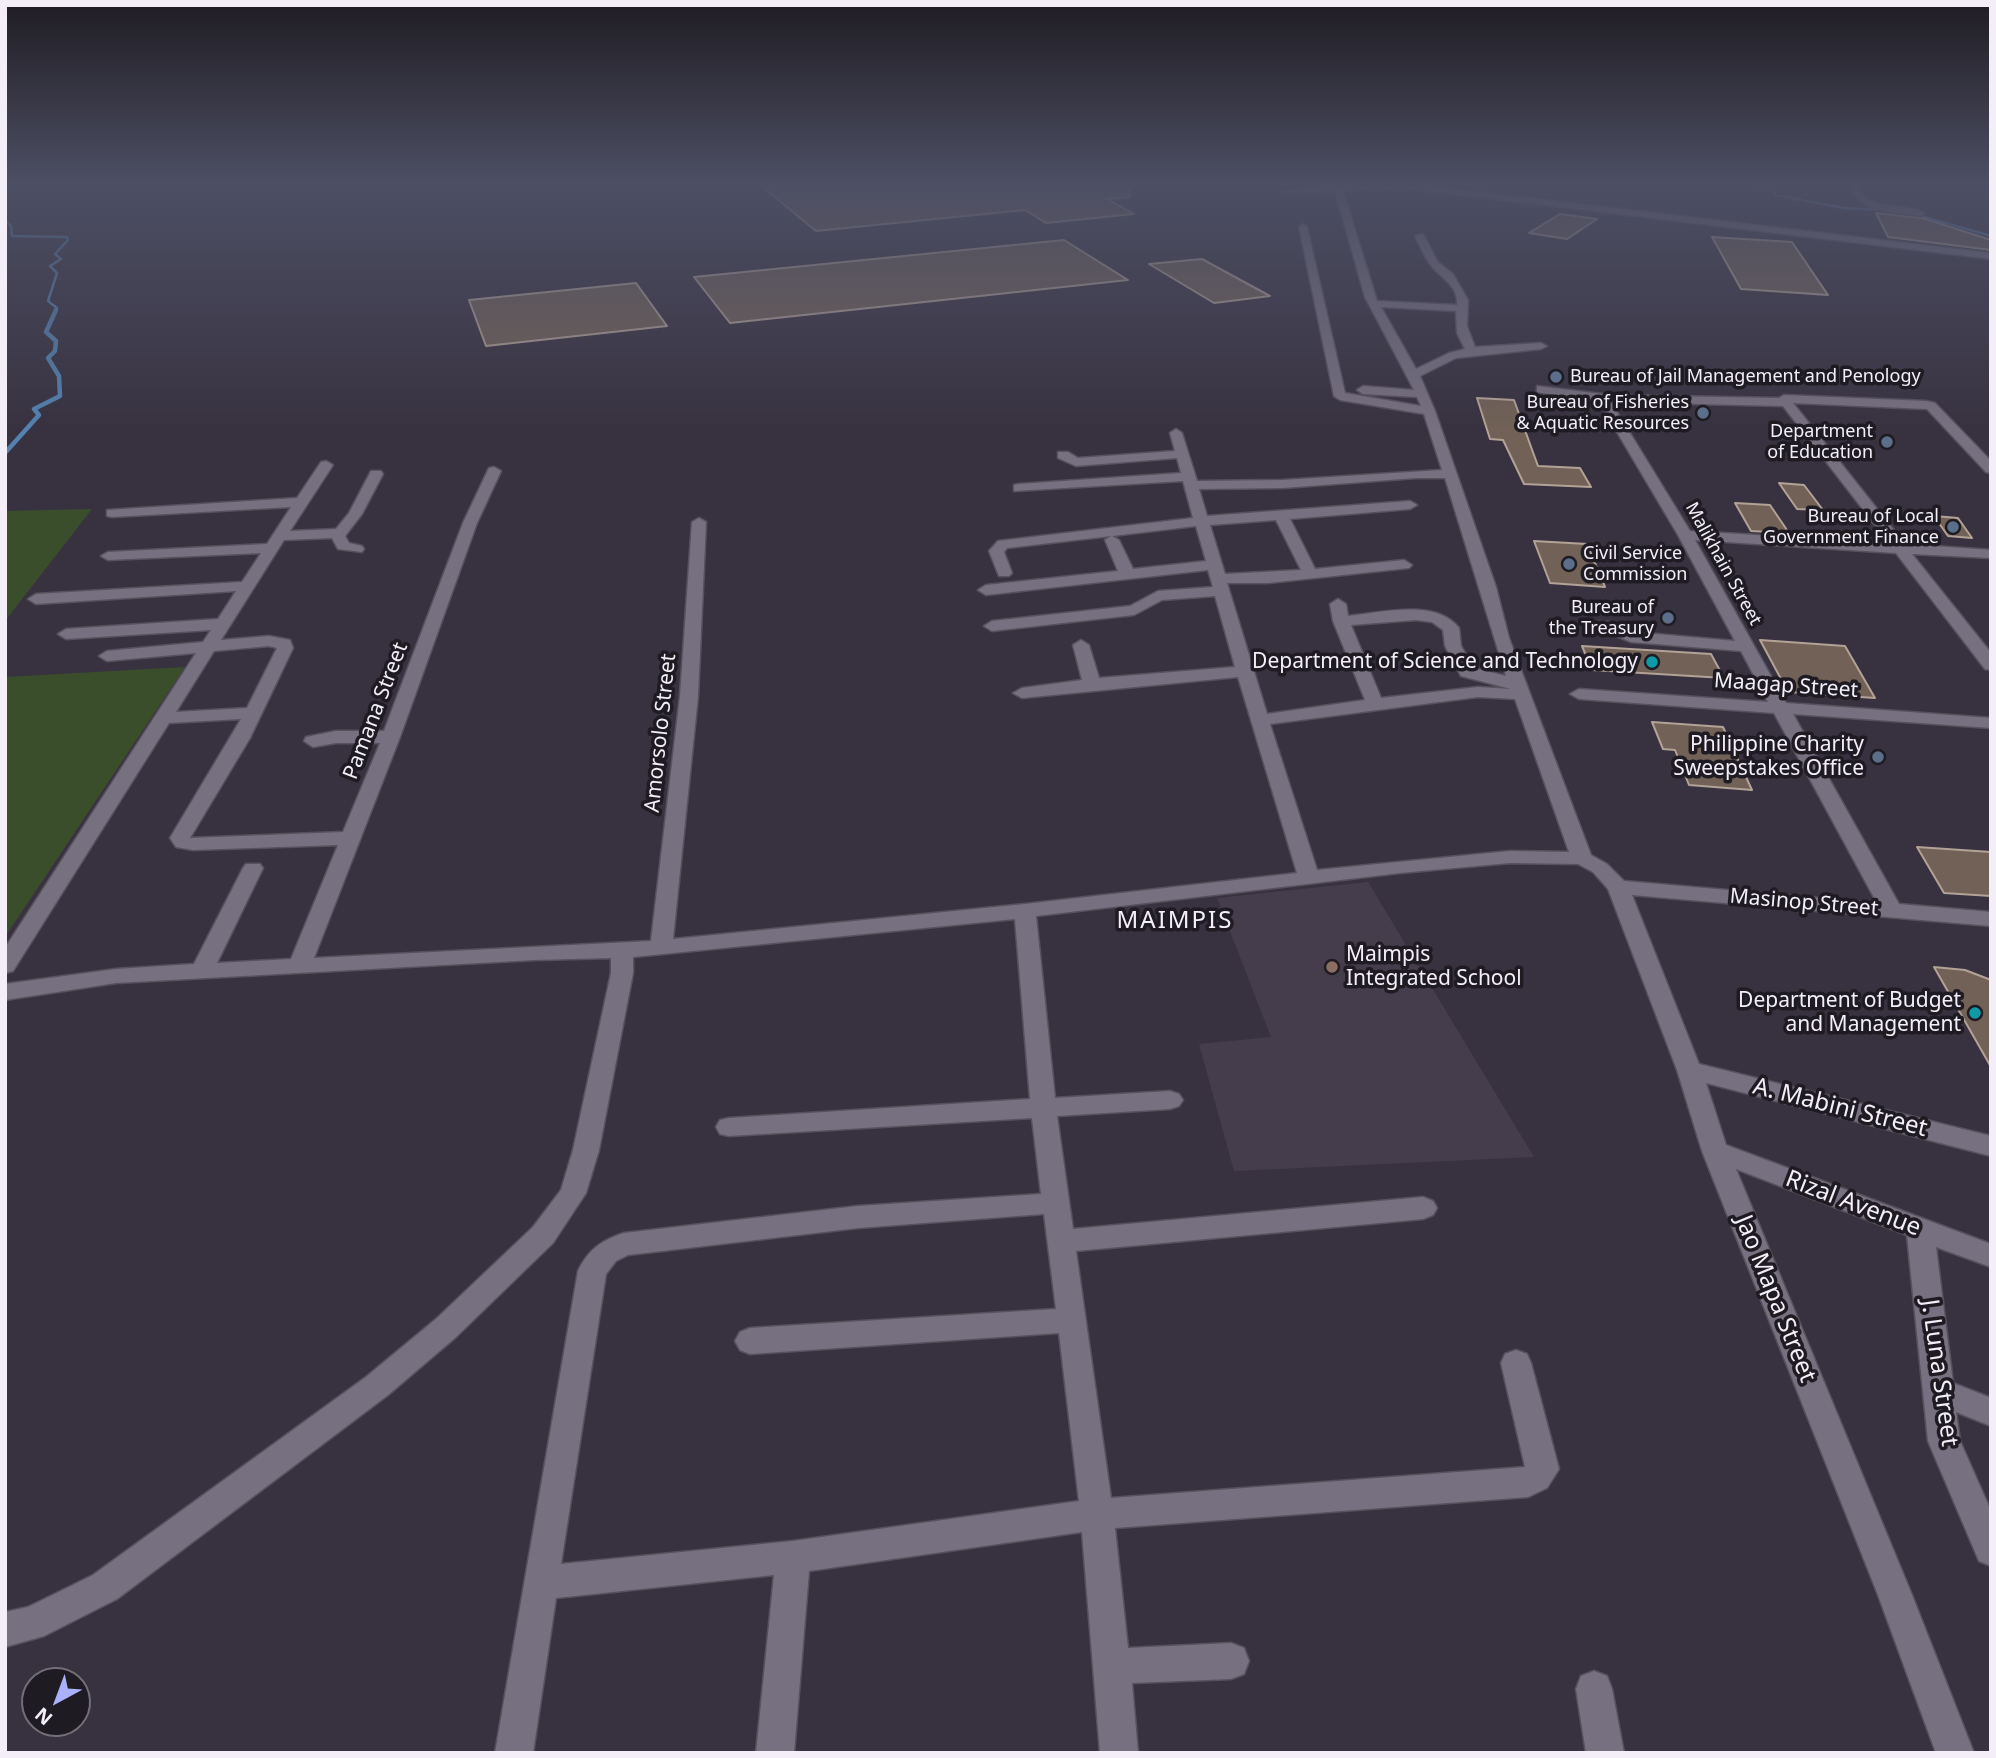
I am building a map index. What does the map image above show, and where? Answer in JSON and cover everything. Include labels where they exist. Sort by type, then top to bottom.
[{"type":"street","points":[[1312,267],[1340,396],[1349,400],[1429,411]]},
{"type":"street","points":[[5,992],[116,976],[202,970],[622,951],[1025,911],[1510,857],[1582,858],[1502,638],[1488,587],[1429,411],[1414,375],[1379,315],[1362,267]]},
{"type":"street","points":[[1438,267],[1450,276],[1462,300],[1458,313],[1472,351]]},
{"type":"street","points":[[1374,304],[1460,307]]},
{"type":"street","points":[[1379,315],[1426,317]]},
{"type":"street","points":[[1414,375],[1453,355],[1541,346]]},
{"type":"street","points":[[1336,384],[1362,390],[1420,394]]},
{"type":"street","points":[[1541,389],[1606,397],[1927,405],[1931,406],[1991,469]]},
{"type":"street","name":"Malikhain Street","points":[[1606,397],[1604,398],[1685,535],[1892,911]]},
{"type":"street","points":[[1789,400],[1897,547],[1991,665]]},
{"type":"street","points":[[1176,433],[1309,878]]},
{"type":"street","points":[[1063,456],[1076,462],[1181,454]]},
{"type":"street","points":[[5,966],[165,719],[206,647],[326,465]]},
{"type":"street","name":"Pamana Street","points":[[299,967],[391,737],[470,523],[495,471]]},
{"type":"street","points":[[357,549],[343,546],[338,537],[355,514],[376,474]]},
{"type":"street","points":[[1019,488],[1450,474]]},
{"type":"street","points":[[112,513],[301,502]]},
{"type":"street","points":[[1004,573],[996,551],[1003,544],[1202,521],[1410,505]]},
{"type":"street","points":[[140,529],[158,511]]},
{"type":"street","points":[[1281,515],[1310,573]]},
{"type":"street","name":"Amorsolo Street","points":[[661,947],[689,696],[699,522]]},
{"type":"street","points":[[108,556],[276,542],[340,533]]},
{"type":"street","points":[[1685,535],[1991,554]]},
{"type":"street","points":[[1112,540],[1128,575]]},
{"type":"street","points":[[986,590],[1128,575],[1219,578],[1404,565]]},
{"type":"street","points":[[992,626],[1134,610],[1158,596],[1219,578]]},
{"type":"street","points":[[36,599],[247,586]]},
{"type":"street","points":[[1375,704],[1339,613],[1437,618],[1451,628],[1453,646],[1467,672],[1522,690]]},
{"type":"street","points":[[66,634],[222,624]]},
{"type":"street","points":[[1603,625],[1631,637],[1747,647]]},
{"type":"street","points":[[107,656],[269,641],[284,644],[285,648],[241,738],[180,838],[183,843],[351,838]]},
{"type":"street","points":[[1081,645],[1092,684]]},
{"type":"street","points":[[1022,693],[1245,670]]},
{"type":"street","points":[[1261,720],[1478,692],[1522,690]]},
{"type":"street","name":"Maagap Street","points":[[1579,694],[1991,723]]},
{"type":"street","points":[[165,719],[253,713]]},
{"type":"street","points":[[313,741],[336,737],[391,737]]},
{"type":"street","name":"Jao Mapa Street","points":[[1582,858],[1600,868],[1618,887],[1689,1070],[1715,1151],[1895,1595],[1955,1753]]},
{"type":"street","points":[[202,970],[253,868]]},
{"type":"street","name":"Masinop Street","points":[[1618,887],[1991,919]]},
{"type":"street","points":[[1025,911],[1043,1105],[1098,1514],[1114,1666],[1119,1753]]},
{"type":"street","points":[[5,1630],[32,1624],[105,1587],[377,1386],[446,1328],[543,1235],[573,1194],[586,1150],[622,973],[622,951]]},
{"type":"street","name":"A. Mabini Street","points":[[1689,1070],[1991,1146]]},
{"type":"street","points":[[729,1126],[1043,1105],[1170,1100]]},
{"type":"street","name":"Rizal Avenue","points":[[1715,1151],[1991,1256]]},
{"type":"street","points":[[514,1753],[592,1270],[606,1253],[624,1244],[858,1217],[1057,1203]]},
{"type":"street","points":[[1061,1241],[1423,1208]]},
{"type":"street","name":"J. Luna Street","points":[[1920,1230],[1944,1441],[1991,1550]]},
{"type":"street","points":[[750,1341],[1073,1320]]},
{"type":"street","points":[[540,1583],[793,1557],[1098,1514],[1528,1482],[1536,1478],[1543,1469],[1516,1363]]},
{"type":"street","points":[[1939,1391],[1991,1412]]},
{"type":"street","points":[[775,1753],[793,1557]]},
{"type":"street","points":[[1114,1666],[1231,1661]]},
{"type":"street","points":[[1594,1689],[1605,1753]]},
{"type":"shaded area","name":"Maimpis Integrated School","points":[[1368,882],[1534,1157],[1234,1171],[1199,1044],[1271,1037],[1217,898]]},
{"type":"green space","points":[[92,509],[5,621],[5,511]]},
{"type":"green space","points":[[185,667],[5,937],[5,677]]},
{"type":"building","points":[[794,267],[1107,267],[1128,280],[730,323],[694,277]]},
{"type":"building","points":[[1154,267],[1217,267],[1270,296],[1214,303]]},
{"type":"building","points":[[1729,267],[1809,267],[1828,295],[1741,289]]},
{"type":"building","points":[[636,283],[667,326],[486,346],[469,300]]},
{"type":"building","points":[[1477,398],[1514,400],[1538,466],[1580,468],[1591,487],[1524,484],[1503,440],[1490,439]]},
{"type":"building","points":[[1779,483],[1804,485],[1823,510],[1797,509]]},
{"type":"building","points":[[1735,503],[1770,505],[1789,533],[1751,531]]},
{"type":"building","name":"Bureau of Local Government Finance","points":[[1934,516],[1958,518],[1972,538],[1948,536]]},
{"type":"building","name":"Civil Service Commission","points":[[1534,541],[1587,544],[1605,587],[1550,583]]},
{"type":"building","points":[[1760,640],[1845,646],[1875,698],[1788,692]]},
{"type":"building","name":"Department of Science and Technology","points":[[1582,646],[1711,654],[1724,678],[1592,670]]},
{"type":"building","points":[[1652,722],[1723,727],[1752,790],[1689,785],[1675,750],[1663,749]]},
{"type":"building","points":[[1917,847],[1991,852],[1991,896],[1944,893]]},
{"type":"building","name":"Department of Budget and Management","points":[[1934,967],[1965,970],[1991,980],[1991,1067]]},
{"type":"waterway","points":[[51,267],[57,273],[48,301],[57,308],[55,311]]},
{"type":"waterway","points":[[5,453],[39,415],[34,409],[60,396],[59,376],[48,358],[55,351],[56,341],[46,332],[56,310]]},
{"type":"place","name":"Bureau of Jail Management and Penology","points":[[1556,377]]},
{"type":"place","name":"Bureau of Fisheries & Aquatic Resources","points":[[1703,413]]},
{"type":"place","name":"Department of Education","points":[[1887,442]]},
{"type":"place","name":"Bureau of Local Government Finance","points":[[1953,527]]},
{"type":"place","name":"Civil Service Commission","points":[[1569,564]]},
{"type":"place","name":"Bureau of the Treasury","points":[[1668,618]]},
{"type":"place","name":"Department of Science and Technology","points":[[1652,662]]},
{"type":"place","name":"Philippine Charity Sweepstakes Office","points":[[1878,757]]},
{"type":"place","name":"Maimpis Integrated School","points":[[1332,967]]},
{"type":"place","name":"Department of Budget and Management","points":[[1975,1013]]},
{"type":"district","name":"MAIMPIS","points":[[1175,921]]}]
